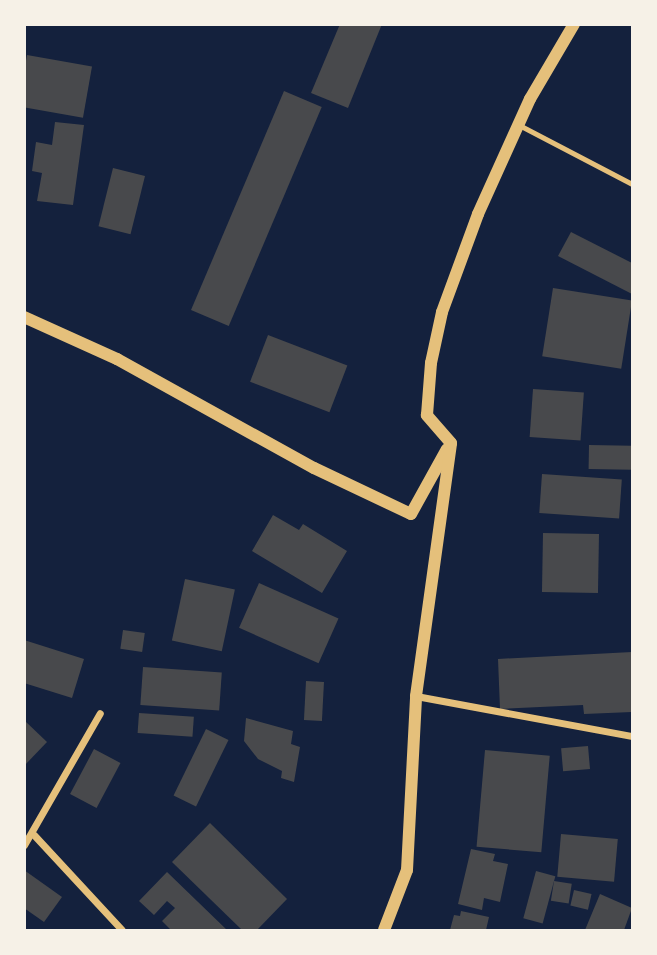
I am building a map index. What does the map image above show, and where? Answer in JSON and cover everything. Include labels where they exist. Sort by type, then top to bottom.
[{"type":"street","points":[[384,930],[407,870],[416,696],[451,443],[427,415],[433,350],[442,312],[478,214],[519,125],[574,24]]},
{"type":"street","points":[[24,317],[117,359],[314,468],[411,514],[451,443]]},
{"type":"street","points":[[416,696],[632,736]]},
{"type":"street","points":[[24,845],[34,835],[100,713]]},
{"type":"street","points":[[34,835],[122,930]]},
{"type":"lane","points":[[519,125],[632,184]]},
{"type":"building","points":[[340,24],[382,24],[348,108],[311,93]]},
{"type":"building","points":[[27,55],[92,66],[83,118],[24,107]]},
{"type":"building","points":[[284,91],[322,107],[229,326],[191,310]]},
{"type":"building","points":[[55,122],[84,125],[73,205],[37,201],[42,173],[32,171],[36,142],[52,145]]},
{"type":"building","points":[[113,168],[145,176],[131,234],[98,226]]},
{"type":"building","points":[[571,232],[632,263],[632,294],[558,256]]},
{"type":"building","points":[[553,288],[632,301],[621,369],[542,356]]},
{"type":"building","points":[[268,335],[347,365],[329,412],[250,382]]},
{"type":"building","points":[[533,389],[584,393],[581,440],[530,437]]},
{"type":"building","points":[[589,445],[632,446],[632,470],[589,469]]},
{"type":"building","points":[[542,474],[622,480],[619,518],[539,513]]},
{"type":"building","points":[[273,515],[299,530],[303,524],[347,551],[322,593],[252,551]]},
{"type":"building","points":[[543,533],[599,534],[598,593],[542,592]]},
{"type":"building","points":[[185,579],[235,590],[222,651],[172,641]]},
{"type":"building","points":[[259,583],[338,618],[319,663],[239,628]]},
{"type":"building","points":[[123,630],[145,633],[142,652],[120,649]]},
{"type":"building","points":[[24,640],[84,659],[72,698],[24,683]]},
{"type":"building","points":[[632,652],[632,712],[584,714],[583,705],[500,709],[498,659]]},
{"type":"building","points":[[143,667],[222,673],[219,710],[140,705]]},
{"type":"building","points":[[306,681],[324,682],[322,721],[304,720]]},
{"type":"building","points":[[139,713],[194,717],[192,737],[138,733]]},
{"type":"building","points":[[246,718],[293,731],[291,744],[300,747],[294,782],[281,778],[282,771],[258,759],[244,741]]},
{"type":"building","points":[[24,720],[47,742],[24,766]]},
{"type":"building","points":[[206,729],[228,740],[196,806],[174,796]]},
{"type":"building","points":[[588,746],[590,769],[563,771],[561,748]]},
{"type":"building","points":[[94,749],[120,763],[97,808],[70,794]]},
{"type":"building","points":[[485,750],[550,756],[541,852],[477,847]]},
{"type":"building","points":[[210,823],[287,899],[257,930],[242,930],[172,862]]},
{"type":"building","points":[[561,834],[618,839],[614,882],[557,877]]},
{"type":"building","points":[[471,849],[495,854],[493,861],[508,864],[500,902],[484,898],[482,910],[458,904]]},
{"type":"building","points":[[24,870],[62,897],[44,922],[24,908]]},
{"type":"building","points":[[536,871],[555,876],[543,924],[523,918]]},
{"type":"building","points":[[167,872],[227,930],[171,930],[162,921],[175,908],[167,901],[154,915],[139,901]]},
{"type":"building","points":[[554,881],[572,884],[569,904],[551,901]]},
{"type":"building","points":[[574,890],[592,894],[588,910],[570,906]]},
{"type":"building","points":[[600,894],[632,908],[624,930],[585,930]]},
{"type":"building","points":[[461,911],[489,917],[486,930],[450,930],[454,915],[460,916]]}]
